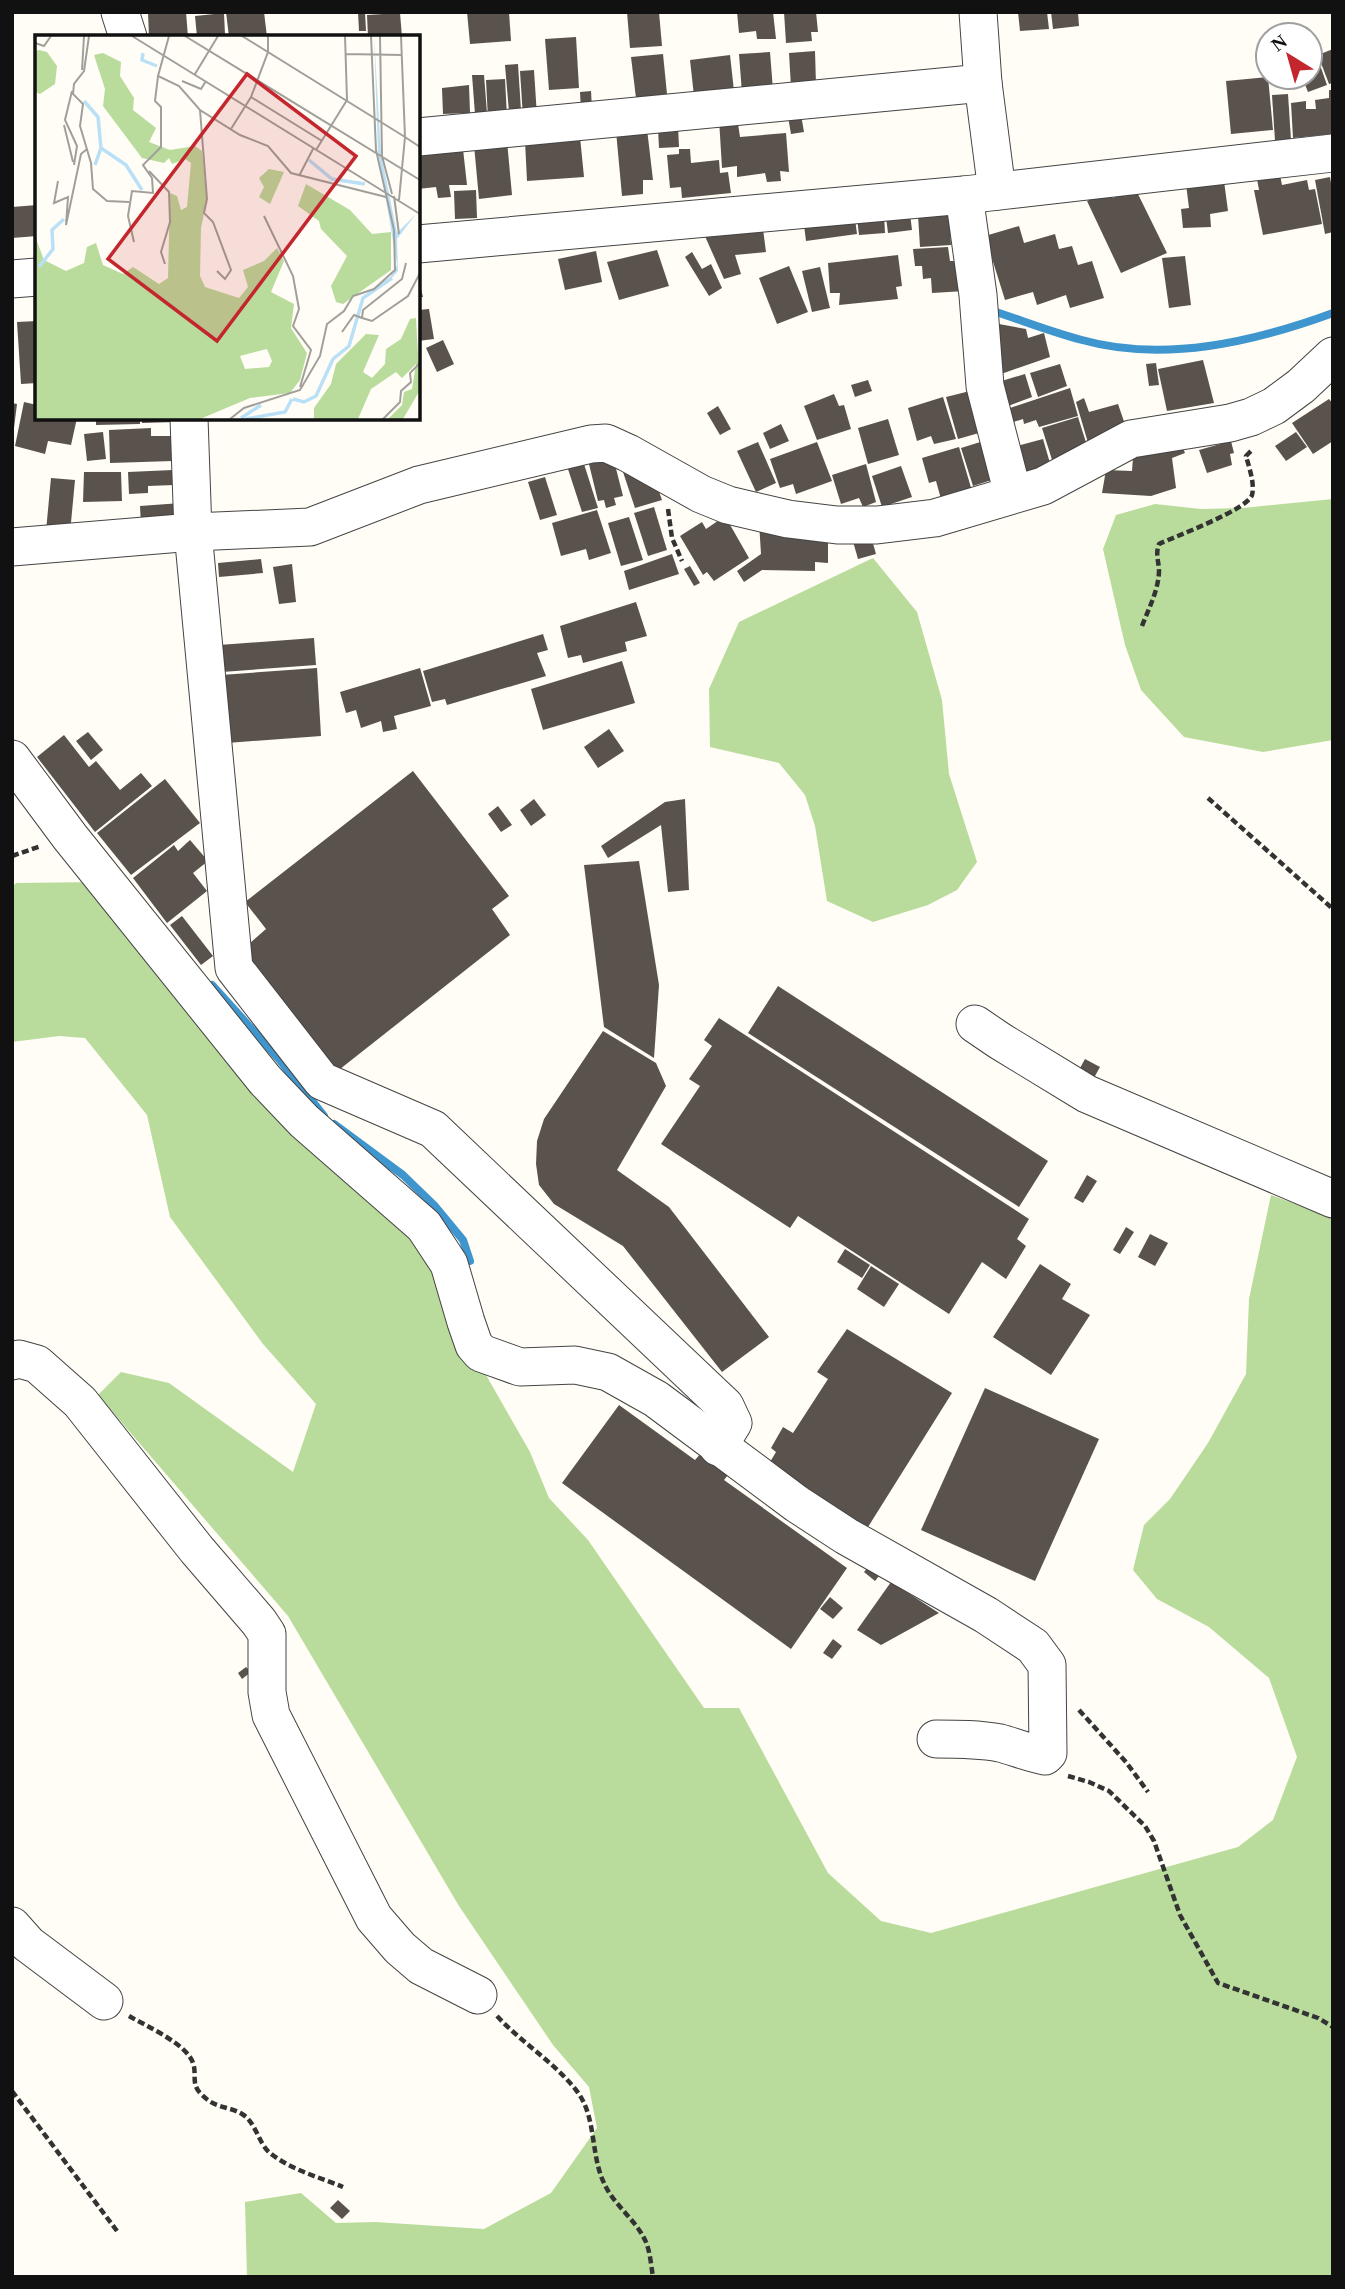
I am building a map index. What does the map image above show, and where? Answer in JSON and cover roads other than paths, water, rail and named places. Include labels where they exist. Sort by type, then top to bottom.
[{"type":"street","points":[[120,12],[127,35]]},
{"type":"street","points":[[978,12],[983,83],[978,295],[985,386],[1013,494]]},
{"type":"street","points":[[420,137],[983,83]]},
{"type":"street","points":[[420,244],[981,193],[1333,153]]},
{"type":"street","points":[[12,279],[35,277]]},
{"type":"street","points":[[12,547],[193,532],[310,527],[419,485],[606,443],[701,494],[728,505],[788,519],[837,525],[877,525],[935,518],[1050,482],[1131,439],[1230,423],[1251,417],[1273,406],[1301,386],[1333,356]]},
{"type":"street","points":[[189,420],[193,532],[234,968],[322,1081],[433,1129],[725,1406],[733,1423],[718,1447]]},
{"type":"street","points":[[12,759],[70,837],[265,1080],[304,1121],[424,1226],[449,1264],[474,1345],[481,1353],[520,1367],[575,1365],[608,1373],[656,1399],[797,1504],[846,1536],[986,1615],[1034,1646],[1047,1665],[1049,1742],[1045,1756],[1001,1743],[936,1739]]},
{"type":"street","points":[[975,1024],[1087,1094],[1333,1199]]},
{"type":"street","points":[[12,1361],[19,1359],[37,1364],[80,1402],[197,1550],[259,1622],[267,1634],[267,1692],[271,1715],[374,1918],[400,1948],[421,1966],[478,1994]]},
{"type":"street","points":[[12,1926],[28,1944],[104,2001]]},
{"type":"waterway","points":[[990,310],[1082,340],[1145,350],[1209,346],[1240,340],[1272,333],[1333,313]]},
{"type":"waterway","points":[[212,985],[279,1059],[324,1116]]},
{"type":"waterway","points":[[334,1124],[403,1175],[434,1205],[463,1240],[470,1261]]}]
